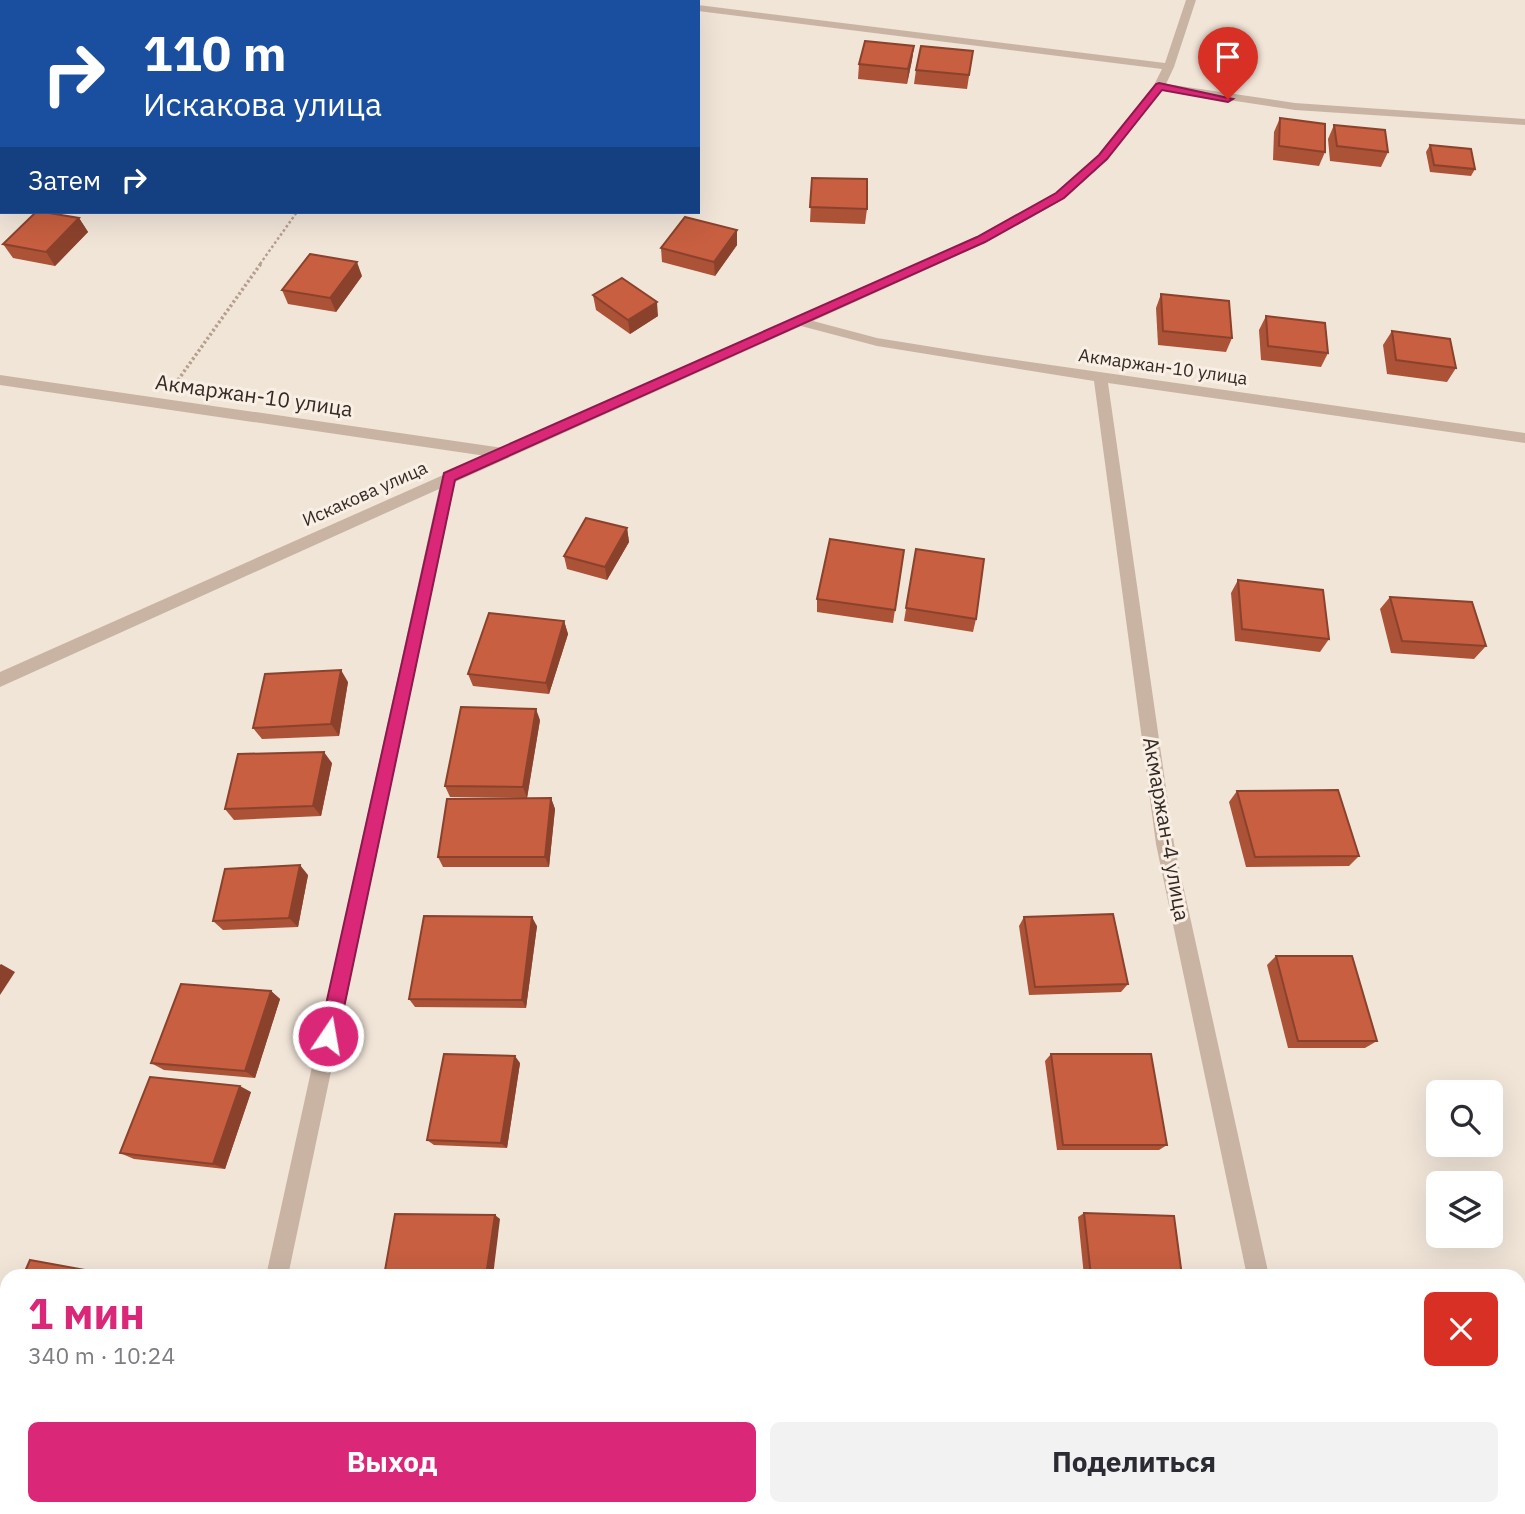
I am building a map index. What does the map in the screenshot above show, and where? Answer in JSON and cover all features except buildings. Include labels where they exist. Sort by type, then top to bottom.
[{"type":"street","name":"Искакова улица","points":[[0,680],[981,240],[1060,196],[1103,157],[1159,86],[1169,67],[1191,0]]},
{"type":"street","points":[[700,8],[1169,67]]},
{"type":"street","points":[[1159,86],[1267,104],[1525,122]]},
{"type":"street","name":"Акмаржан-10 улица","points":[[798,321],[877,342],[1525,438]]},
{"type":"street","name":"Акмаржан-4 улица","points":[[1100,377],[1165,844],[1256,1269]]},
{"type":"street","name":"Акмаржан-10 улица","points":[[0,380],[502,453]]},
{"type":"street","points":[[279,1269],[449,477]]},
{"type":"path","points":[[161,404],[296,214]]},
{"type":"route","points":[[328,1036],[449,477],[981,240],[1060,196],[1103,157],[1159,86],[1228,99]]}]
